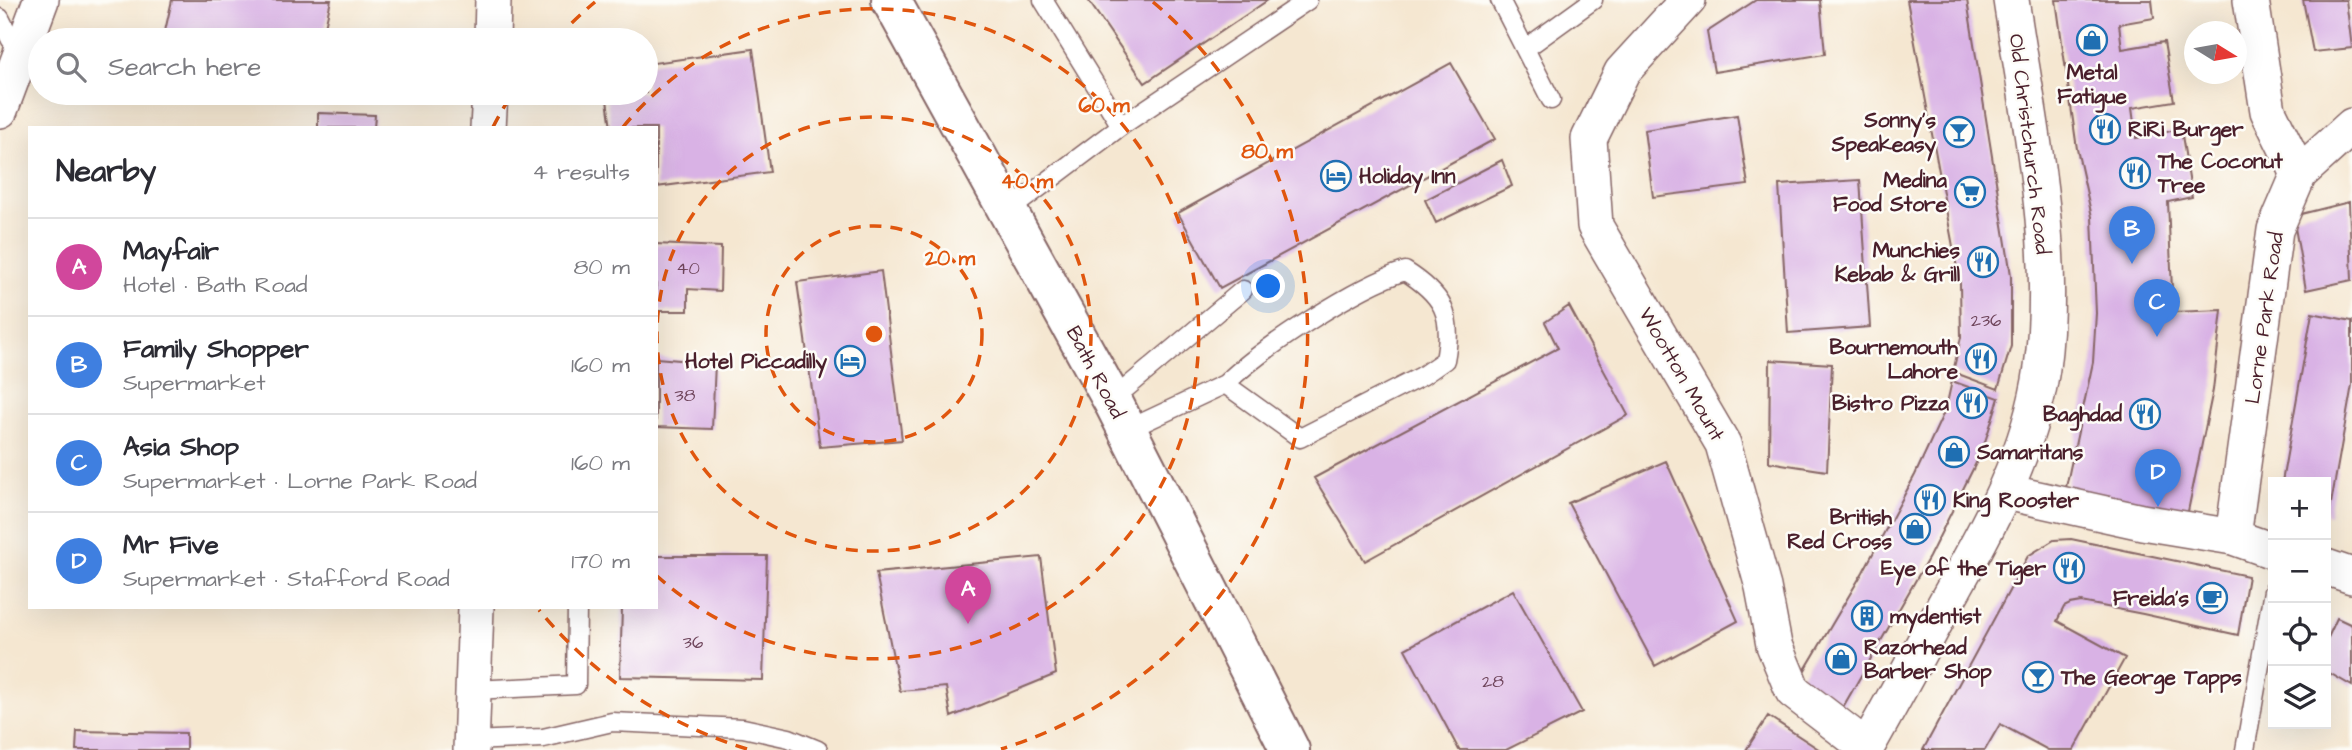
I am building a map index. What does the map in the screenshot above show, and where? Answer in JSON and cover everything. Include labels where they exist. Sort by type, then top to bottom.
[{"type":"main road","name":"Bath Road","points":[[891,0],[1120,415],[1290,750]]},
{"type":"street","points":[[30,28],[41,0]]},
{"type":"street","points":[[492,28],[493,0]]},
{"type":"street","name":"Wootton Mount","points":[[1688,0],[1622,72],[1589,139],[1595,226],[1723,444],[1763,587],[1774,645],[1793,691],[1865,749]]},
{"type":"street","name":"Old Christchurch Road","points":[[1865,749],[2006,492],[2027,433],[2042,370],[2046,292],[2043,216],[2011,0]]},
{"type":"street","points":[[2251,0],[2250,12],[2268,111],[2299,174]]},
{"type":"street","points":[[0,110],[28,34]]},
{"type":"street","points":[[488,126],[489,105]]},
{"type":"street","name":"Lorne Park Road","points":[[2233,537],[2275,230],[2299,174],[2352,127]]},
{"type":"street","points":[[2006,492],[2142,522],[2233,537],[2268,549]]},
{"type":"street","points":[[2331,569],[2352,576]]},
{"type":"street","points":[[471,746],[476,609]]},
{"type":"lane","points":[[1043,0],[1121,125]]},
{"type":"lane","points":[[1008,211],[1121,125],[1308,0]]},
{"type":"lane","points":[[1500,0],[1551,100]]},
{"type":"lane","points":[[1525,49],[1593,0]]},
{"type":"lane","points":[[0,18],[11,40],[24,45]]},
{"type":"lane","points":[[1120,415],[1226,384],[1247,363],[1380,279],[1405,271],[1432,288],[1446,312],[1450,334],[1445,360],[1422,376],[1300,438],[1226,384]]},
{"type":"lane","points":[[1120,415],[1243,290]]},
{"type":"lane","points":[[2245,750],[2271,603]]},
{"type":"lane","points":[[474,690],[576,685],[577,609]]},
{"type":"lane","points":[[471,746],[543,738],[612,722],[743,728],[789,738],[818,750]]},
{"type":"building","points":[[172,0],[331,0],[325,28],[166,28]]},
{"type":"building","points":[[1088,0],[1268,0],[1145,83]]},
{"type":"building","points":[[1756,0],[1820,0],[1825,54],[1714,72],[1707,32]]},
{"type":"building","points":[[1907,0],[1967,0],[2011,275],[2011,346],[1998,389],[1953,372],[1961,337],[1960,284]]},
{"type":"building","points":[[2056,0],[2152,0],[2154,18],[2119,24],[2122,49],[2164,42],[2174,101],[2132,108],[2136,138],[2181,129],[2192,197],[2168,202],[2173,312],[2222,310],[2213,390],[2186,521],[2065,492],[2093,362],[2096,313],[2092,217],[2077,149]]},
{"type":"building","points":[[2303,0],[2346,0],[2352,48],[2313,52]]},
{"type":"building","points":[[753,49],[770,172],[658,187],[658,126],[611,126],[608,105],[658,105],[658,62]]},
{"type":"building","name":"Holiday Inn","points":[[1451,63],[1495,139],[1220,288],[1178,213]]},
{"type":"building","points":[[318,113],[375,115],[374,126],[318,126]]},
{"type":"building","points":[[1737,115],[1748,185],[1653,197],[1644,130]]},
{"type":"building","points":[[1502,160],[1512,186],[1436,223],[1425,200]]},
{"type":"building","points":[[1860,180],[1870,327],[1788,333],[1779,185]]},
{"type":"building","points":[[2349,202],[2352,280],[2306,290],[2293,216]]},
{"type":"building","points":[[658,244],[721,247],[720,291],[688,289],[688,311],[658,311]]},
{"type":"building","name":"Hotel Piccadilly","points":[[881,271],[902,440],[820,447],[797,282]]},
{"type":"building","points":[[1569,306],[1628,415],[1365,561],[1314,478],[1558,348],[1545,322]]},
{"type":"building","points":[[2312,313],[2352,321],[2352,385],[2331,504],[2331,477],[2283,477]]},
{"type":"building","points":[[658,358],[715,363],[712,429],[658,427]]},
{"type":"building","points":[[1770,360],[1832,364],[1827,471],[1769,462]]},
{"type":"building","points":[[1952,381],[1999,398],[1982,451],[1929,557],[1843,707],[1799,680],[1863,572],[1915,475],[1946,408]]},
{"type":"building","points":[[1666,461],[1738,621],[1655,666],[1568,503]]},
{"type":"building","points":[[2071,539],[2248,576],[2238,635],[2081,602],[2070,604],[2064,607],[2057,621],[2125,658],[2074,750],[2048,750],[2000,724],[1985,750],[1923,750],[2028,556],[2054,540]]},
{"type":"building","points":[[658,556],[767,556],[763,680],[620,677],[622,609],[658,609]]},
{"type":"building","points":[[1041,557],[1056,674],[951,717],[946,687],[900,691],[876,573]]},
{"type":"building","points":[[1513,590],[1582,712],[1506,750],[1459,750],[1405,649]]},
{"type":"building","points":[[2337,618],[2352,625],[2352,686],[2331,674],[2331,631]]},
{"type":"building","points":[[1768,716],[1820,750],[1746,750]]},
{"type":"building","points":[[77,731],[186,733],[186,750],[76,750]]},
{"type":"place","name":"Metal Fatigue","points":[[2092,40]]},
{"type":"place","name":"RiRi Burger","points":[[2105,129]]},
{"type":"place","name":"Sonny's Speakeasy","points":[[1959,132]]},
{"type":"place","name":"The Coconut Tree","points":[[2135,173]]},
{"type":"place","name":"Holiday Inn","points":[[1336,176]]},
{"type":"place","name":"Medina Food Store","points":[[1970,192]]},
{"type":"place","name":"Munchies Kebab & Grill","points":[[1983,262]]},
{"type":"place","name":"Family Shopper","points":[[2132,264]]},
{"type":"place","name":"Asia Shop","points":[[2157,337]]},
{"type":"place","name":"Bournemouth Lahore","points":[[1981,359]]},
{"type":"place","name":"Hotel Piccadilly","points":[[850,361]]},
{"type":"place","name":"Bistro Pizza","points":[[1972,403]]},
{"type":"place","name":"Baghdad","points":[[2145,414]]},
{"type":"place","name":"Samaritans","points":[[1954,452]]},
{"type":"place","name":"King Rooster","points":[[1930,500]]},
{"type":"place","name":"Mr Five","points":[[2158,507]]},
{"type":"place","name":"British Red Cross","points":[[1915,529]]},
{"type":"place","name":"Eye of the Tiger","points":[[2069,568]]},
{"type":"place","name":"Freida's","points":[[2212,598]]},
{"type":"place","name":"mydentist","points":[[1867,616]]},
{"type":"place","name":"Mayfair","points":[[968,624]]},
{"type":"place","name":"Razorhead Barber Shop","points":[[1841,659]]},
{"type":"place","name":"The George Tapps","points":[[2038,677]]}]
